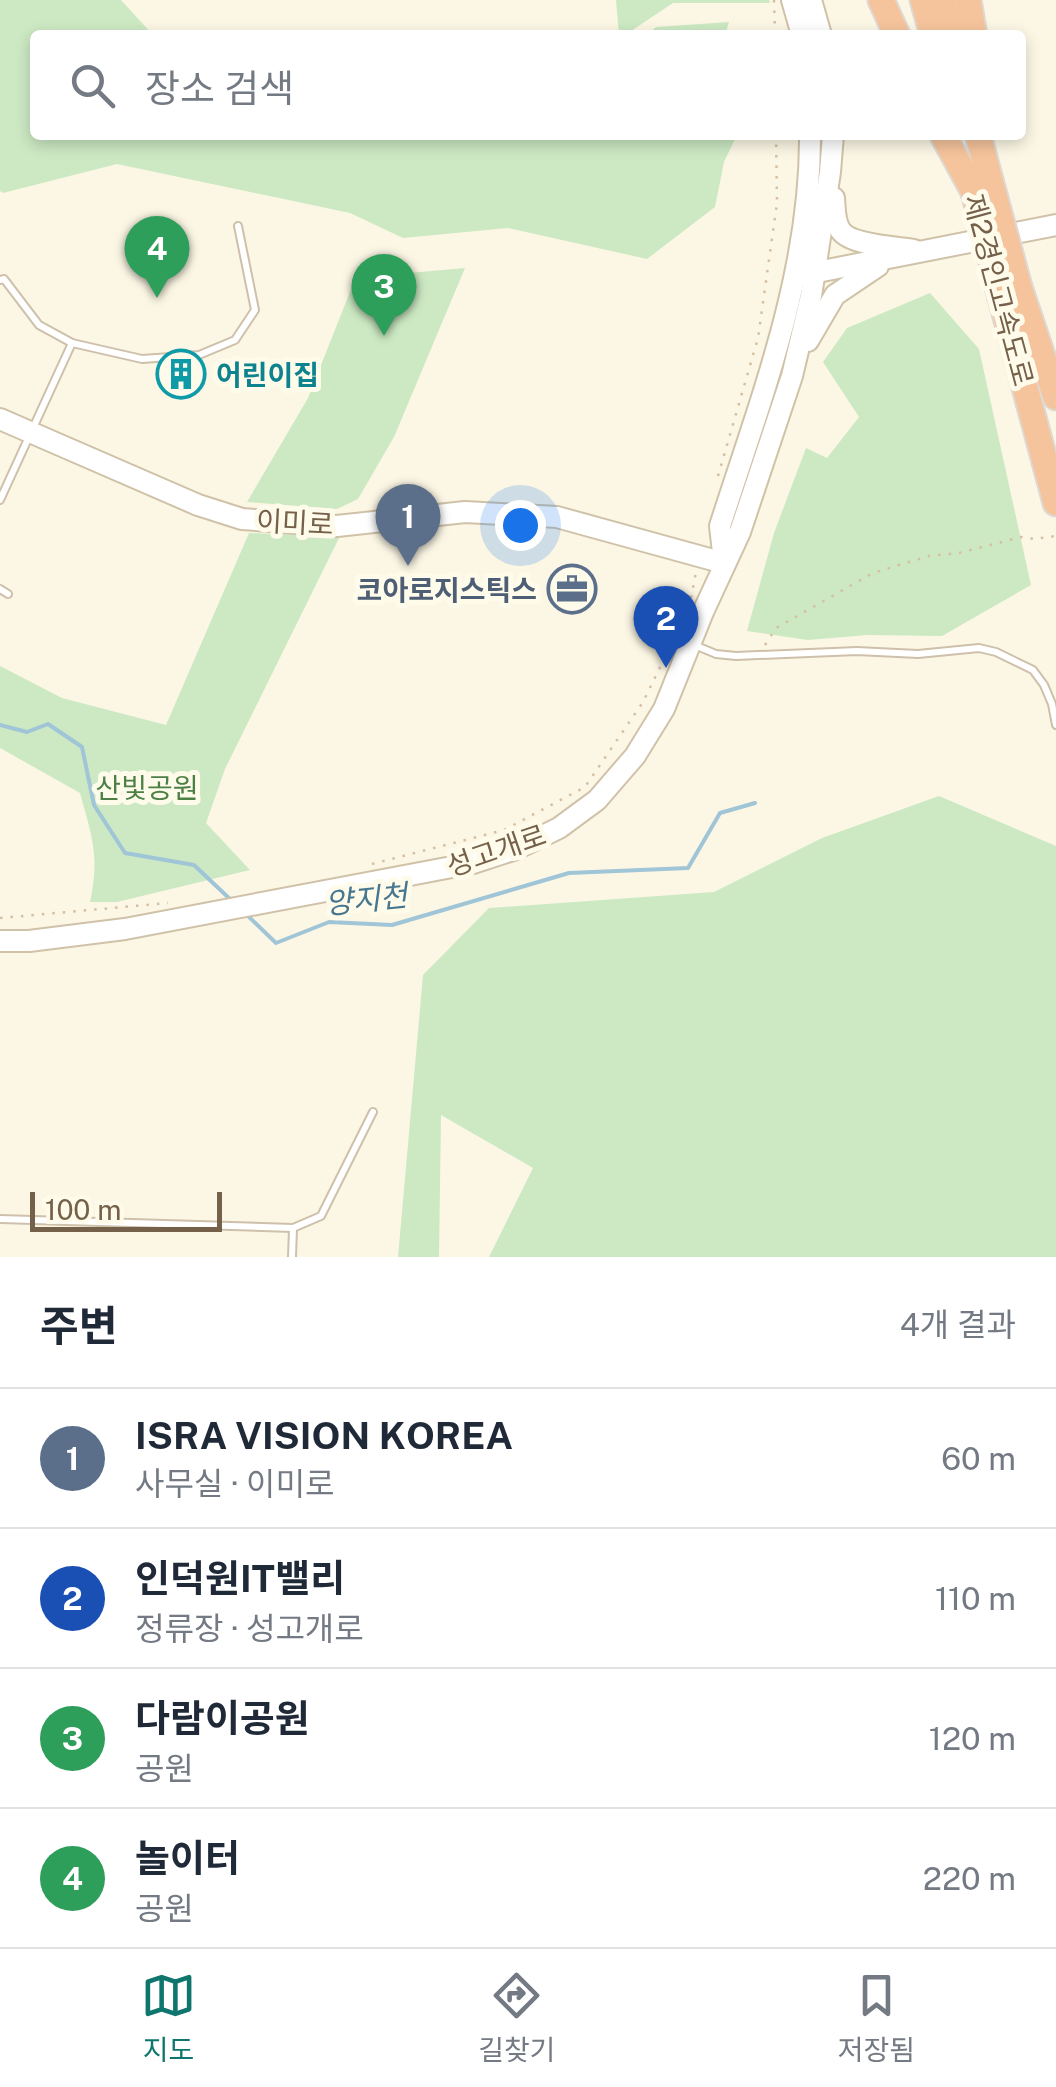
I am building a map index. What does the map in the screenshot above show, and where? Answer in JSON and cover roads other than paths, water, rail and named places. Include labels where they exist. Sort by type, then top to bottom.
[{"type":"highway","points":[[882,0],[895,30]]},
{"type":"highway","points":[[923,0],[931,30]]},
{"type":"highway","points":[[942,0],[951,30]]},
{"type":"highway","points":[[968,0],[973,30]]},
{"type":"highway","points":[[947,140],[982,186]]},
{"type":"highway","name":"제2경인고속도로","points":[[961,140],[982,186],[1010,292],[1056,503]]},
{"type":"highway","name":"제2경인고속도로","points":[[978,140],[982,186]]},
{"type":"highway","points":[[982,186],[987,140]]},
{"type":"highway","name":"제2경인고속도로","points":[[1010,292],[1056,398]]},
{"type":"street","points":[[792,0],[801,30]]},
{"type":"street","points":[[812,0],[820,30]]},
{"type":"street","name":"성고개로","points":[[0,942],[125,930],[472,863],[516,849],[559,828],[597,800],[635,756],[664,709],[682,642],[740,532],[792,374],[811,296],[805,274],[810,140]]},
{"type":"street","name":"성고개로","points":[[724,563],[720,526],[787,317],[805,274],[830,172],[832,140]]},
{"type":"street","points":[[830,172],[837,223],[845,235],[863,242],[925,252]]},
{"type":"street","points":[[805,274],[1056,225]]},
{"type":"street","points":[[792,374],[832,298],[889,259]]},
{"type":"street","name":"이미로","points":[[0,419],[198,505],[242,520],[337,526],[464,512],[556,517],[724,563]]},
{"type":"lane","points":[[0,280],[4,279],[39,325],[72,343],[142,359],[199,354],[235,340],[255,310],[238,226]]},
{"type":"lane","points":[[0,500],[72,343]]},
{"type":"lane","points":[[0,589],[8,594]]},
{"type":"lane","points":[[682,642],[716,654],[736,656],[858,651],[918,654],[979,648],[1033,670],[1052,704],[1056,725]]},
{"type":"lane","points":[[0,1219],[293,1228],[320,1216],[373,1112]]},
{"type":"lane","points":[[292,1257],[293,1228]]},
{"type":"waterway","name":"양지천","points":[[0,725],[27,732],[48,724],[82,747],[94,805],[125,853],[194,865],[232,901]]},
{"type":"waterway","name":"양지천","points":[[247,915],[276,943],[329,922],[392,925],[569,873],[688,868],[720,813],[755,803]]},
{"type":"place","name":"놀이터","points":[[157,298]]},
{"type":"place","name":"다람이공원","points":[[384,336]]},
{"type":"place","name":"어린이집","points":[[181,374]]},
{"type":"place","name":"ISRA VISION KOREA","points":[[408,566]]},
{"type":"place","name":"코아로지스틱스","points":[[572,589]]},
{"type":"place","name":"인덕원IT밸리","points":[[666,668]]},
{"type":"park label","name":"산빛공원","points":[[147,787]]}]
